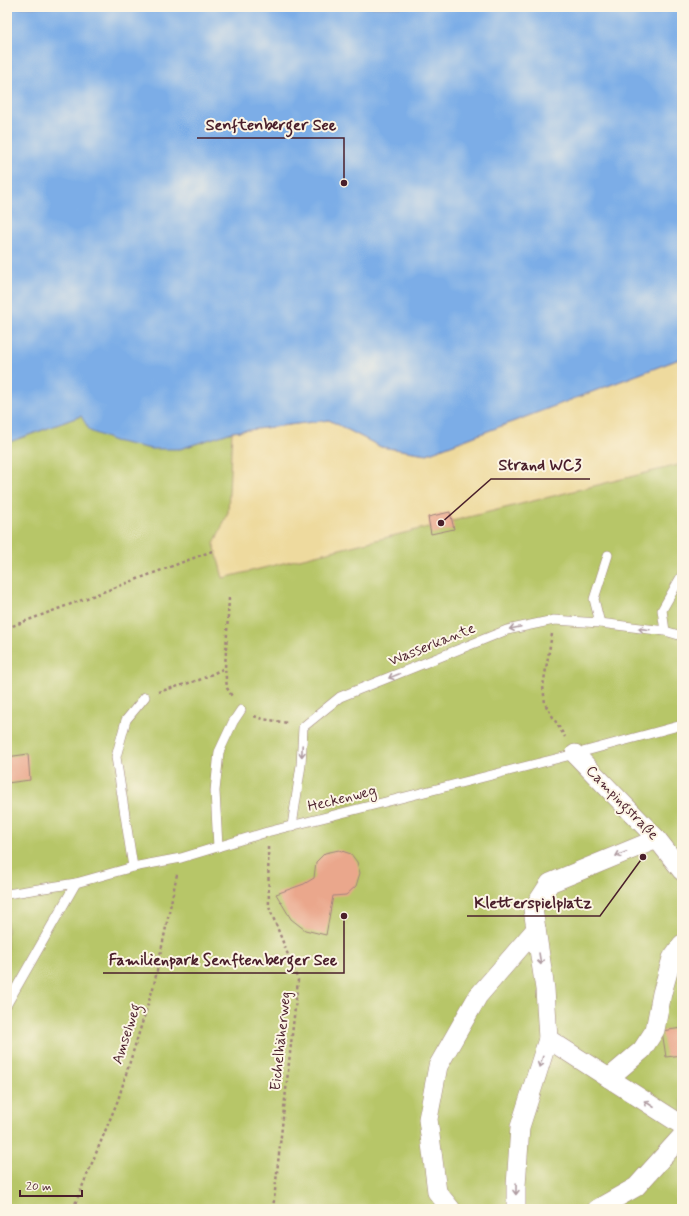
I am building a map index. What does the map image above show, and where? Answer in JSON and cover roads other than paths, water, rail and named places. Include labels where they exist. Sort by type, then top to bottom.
[{"type":"street","name":"Campingstraße","points":[[576,754],[656,839],[682,871]]},
{"type":"street","points":[[516,1209],[520,1127],[548,1039],[545,989],[533,909],[550,883],[656,839]]},
{"type":"street","points":[[451,1209],[437,1192],[428,1119],[438,1066],[478,996],[536,929]]},
{"type":"street","points":[[609,1078],[642,1050],[655,1030],[662,993],[672,958],[682,944]]},
{"type":"street","points":[[548,1039],[682,1125]]},
{"type":"street","points":[[597,1209],[636,1187],[682,1136]]},
{"type":"lane","points":[[600,623],[594,599],[608,555]]},
{"type":"lane","points":[[665,631],[662,610],[682,575]]},
{"type":"lane","name":"Wasserkante","points":[[292,826],[301,765],[303,727],[340,697],[507,630],[554,620],[600,623],[665,631],[682,636]]},
{"type":"lane","points":[[133,867],[116,757],[126,720],[145,697]]},
{"type":"lane","points":[[218,847],[215,791],[219,752],[233,722],[241,710]]},
{"type":"lane","name":"Heckenweg","points":[[7,894],[76,883],[133,867],[180,858],[268,832],[576,754],[682,725]]},
{"type":"lane","points":[[7,1004],[76,883]]},
{"type":"water","points":[[7,7],[682,7],[682,358],[427,454],[381,447],[329,420],[232,432],[180,449],[151,449],[114,441],[90,431],[81,416],[7,443]]},
{"type":"place","name":"Senftenberger See","points":[[344,183]]},
{"type":"place","name":"Strand WC3","points":[[441,523]]},
{"type":"place","name":"Kletterspielplatz","points":[[643,857]]},
{"type":"place","name":"Familienpark Senftenberger See","points":[[344,916]]}]
